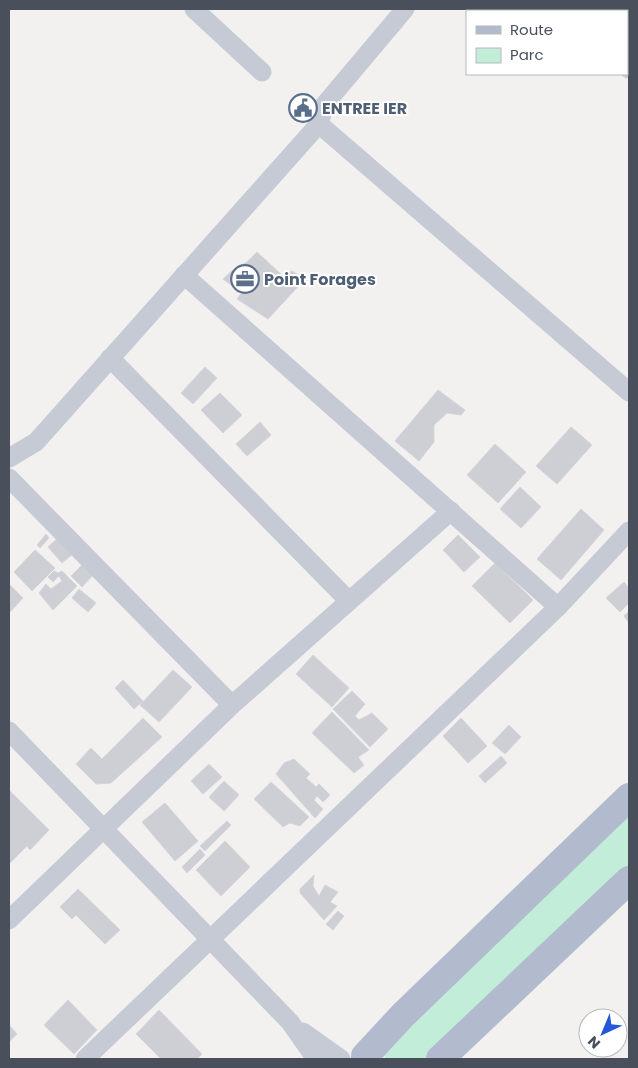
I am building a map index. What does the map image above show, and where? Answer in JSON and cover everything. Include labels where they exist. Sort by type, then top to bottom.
[{"type":"main road","points":[[357,1059],[629,797]]},
{"type":"main road","points":[[440,1059],[629,880]]},
{"type":"street","points":[[194,9],[262,72]]},
{"type":"street","points":[[9,458],[36,442],[319,124],[325,104],[405,9]]},
{"type":"street","points":[[319,124],[629,392]]},
{"type":"street","points":[[184,275],[558,607]]},
{"type":"street","points":[[110,358],[349,601]]},
{"type":"street","points":[[9,478],[232,705]]},
{"type":"street","points":[[9,920],[102,828],[232,705],[451,511]]},
{"type":"street","points":[[85,1059],[558,607],[629,531]]},
{"type":"street","points":[[9,732],[290,1022],[316,1059]]},
{"type":"street","points":[[290,1022],[357,1059]]},
{"type":"green space","points":[[629,811],[629,870],[428,1059],[385,1059],[384,1047]]},
{"type":"building","points":[[257,252],[283,276],[292,271],[305,279],[268,319],[237,299],[249,283],[249,277],[234,287],[223,279],[234,269],[247,262]]},
{"type":"building","points":[[205,367],[217,378],[193,404],[181,393]]},
{"type":"building","points":[[438,390],[465,410],[461,415],[447,413],[434,425],[434,442],[419,461],[395,441]]},
{"type":"building","points":[[220,393],[242,415],[223,433],[201,410]]},
{"type":"building","points":[[260,422],[271,435],[247,456],[236,444]]},
{"type":"building","points":[[571,427],[592,445],[557,484],[536,466]]},
{"type":"building","points":[[495,444],[526,472],[498,503],[467,475]]},
{"type":"building","points":[[520,487],[541,507],[521,528],[500,509]]},
{"type":"building","points":[[581,509],[604,530],[561,580],[537,559]]},
{"type":"building","points":[[46,534],[49,538],[40,548],[37,545]]},
{"type":"building","points":[[458,535],[480,557],[464,572],[443,550]]},
{"type":"building","points":[[59,537],[73,554],[62,563],[48,547]]},
{"type":"building","points":[[35,550],[55,568],[32,591],[14,572]]},
{"type":"building","points":[[495,563],[533,600],[510,623],[472,586]]},
{"type":"building","points":[[83,564],[94,574],[82,587],[71,576]]},
{"type":"building","points":[[54,571],[58,573],[62,571],[77,586],[53,610],[39,593],[46,584],[51,589],[62,581],[59,576],[53,582],[48,577]]},
{"type":"building","points":[[624,582],[629,588],[629,603],[620,612],[606,598]]},
{"type":"building","points":[[9,584],[23,598],[9,613]]},
{"type":"building","points":[[79,589],[96,603],[88,612],[72,598]]},
{"type":"building","points":[[629,611],[629,623],[624,616]]},
{"type":"building","points":[[313,655],[349,688],[332,707],[296,674]]},
{"type":"building","points":[[173,670],[192,687],[159,722],[140,705]]},
{"type":"building","points":[[123,680],[143,701],[134,709],[115,688]]},
{"type":"building","points":[[352,691],[365,704],[355,716],[359,720],[372,713],[388,729],[370,747],[333,709]]},
{"type":"building","points":[[332,712],[369,750],[358,757],[364,765],[354,773],[312,733]]},
{"type":"building","points":[[143,718],[162,737],[111,783],[96,784],[76,764],[91,748],[102,759]]},
{"type":"building","points":[[461,718],[487,746],[468,763],[443,736]]},
{"type":"building","points":[[509,725],[521,737],[505,754],[492,743]]},
{"type":"building","points":[[501,756],[507,763],[485,783],[479,776]]},
{"type":"building","points":[[294,759],[310,774],[306,778],[316,787],[319,784],[330,795],[323,802],[317,796],[314,800],[323,809],[315,818],[276,774],[284,763]]},
{"type":"building","points":[[209,764],[222,777],[203,794],[191,781]]},
{"type":"building","points":[[224,781],[239,795],[224,811],[209,797]]},
{"type":"building","points":[[271,782],[309,817],[300,826],[290,823],[283,827],[254,799]]},
{"type":"building","points":[[9,790],[49,830],[30,850],[27,846],[9,864]]},
{"type":"building","points":[[165,803],[198,841],[175,861],[142,822]]},
{"type":"building","points":[[227,821],[231,825],[205,851],[200,846]]},
{"type":"building","points":[[225,841],[250,867],[221,896],[196,870]]},
{"type":"building","points":[[200,849],[205,855],[187,873],[182,867]]},
{"type":"building","points":[[314,875],[313,886],[319,896],[325,885],[338,892],[330,902],[337,906],[324,920],[300,893],[300,889]]},
{"type":"building","points":[[78,889],[120,930],[105,944],[76,915],[72,919],[60,907]]},
{"type":"building","points":[[338,911],[344,916],[333,930],[326,924]]},
{"type":"building","points":[[68,1000],[97,1030],[74,1054],[44,1025]]},
{"type":"building","points":[[159,1010],[202,1054],[197,1059],[161,1059],[136,1034]]},
{"type":"building","points":[[9,1025],[17,1034],[9,1042]]},
{"type":"place","name":"ENTREE IER","points":[[303,108]]},
{"type":"place","name":"Point Forages","points":[[245,279]]}]
